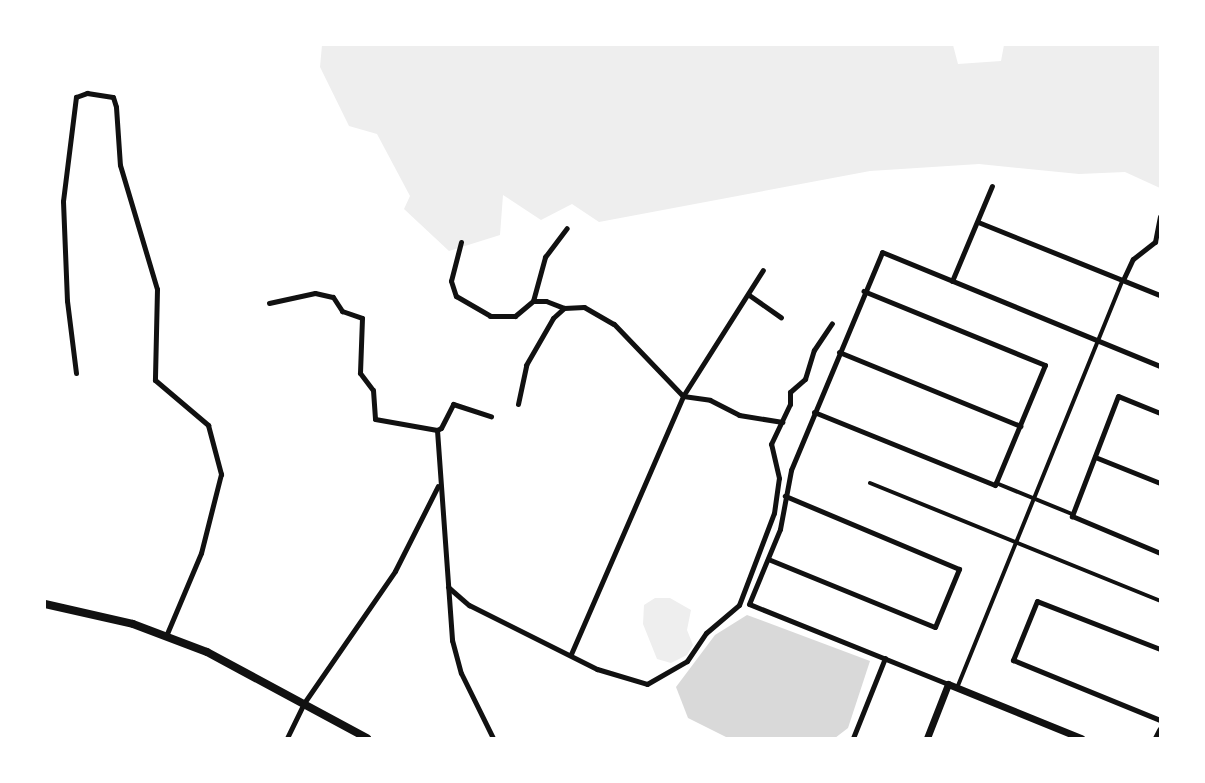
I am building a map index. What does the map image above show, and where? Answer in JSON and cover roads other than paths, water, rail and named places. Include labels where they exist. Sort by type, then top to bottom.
[{"type":"main road","points":[[45,604],[166,636],[207,652],[367,738]]},
{"type":"street","points":[[76,373],[67,300],[63,201],[76,98],[87,93],[113,96],[116,107],[120,165],[157,289],[155,380],[207,425],[221,474],[201,553],[166,636]]},
{"type":"street","points":[[952,281],[992,186]]},
{"type":"street","points":[[957,688],[1123,280],[1133,260],[1155,242],[1160,216]]},
{"type":"street","points":[[978,222],[1160,295]]},
{"type":"street","points":[[461,242],[451,281],[456,296],[490,316],[515,316],[533,301],[545,257],[567,228]]},
{"type":"street","points":[[1081,738],[749,604],[780,529],[790,470],[882,252],[1160,366]]},
{"type":"street","points":[[571,654],[683,396],[707,363],[738,306],[749,295],[763,270]]},
{"type":"street","points":[[864,291],[1045,365],[995,483]]},
{"type":"street","points":[[269,303],[315,293],[333,297],[342,311],[362,318],[360,373],[373,390],[375,419],[437,430],[441,428],[453,404],[491,416]]},
{"type":"street","points":[[749,295],[781,317]]},
{"type":"street","points":[[533,301],[546,300],[564,308],[584,307],[614,324],[683,396],[710,400],[739,415],[782,422]]},
{"type":"street","points":[[518,404],[526,365],[536,344],[564,308]]},
{"type":"street","points":[[448,587],[469,605],[597,669],[647,684],[687,661],[706,633],[739,604],[774,513],[779,478],[771,444],[790,404],[790,392],[805,379],[814,350],[832,323]]},
{"type":"street","points":[[839,352],[1020,426]]},
{"type":"street","points":[[1072,514],[1118,396],[1160,413]]},
{"type":"street","points":[[814,412],[1072,514],[1160,553]]},
{"type":"street","points":[[437,430],[439,484],[452,640],[461,673],[493,738]]},
{"type":"street","points":[[1095,457],[1160,483]]},
{"type":"street","points":[[870,483],[1160,601]]},
{"type":"street","points":[[287,738],[304,703],[395,571],[439,484]]},
{"type":"street","points":[[768,560],[936,627],[959,568],[785,496]]},
{"type":"street","points":[[1160,649],[1037,601],[1013,660],[1160,720]]},
{"type":"street","points":[[853,738],[885,658]]},
{"type":"street","points":[[927,738],[948,684]]},
{"type":"street","points":[[1156,738],[1160,730]]}]
